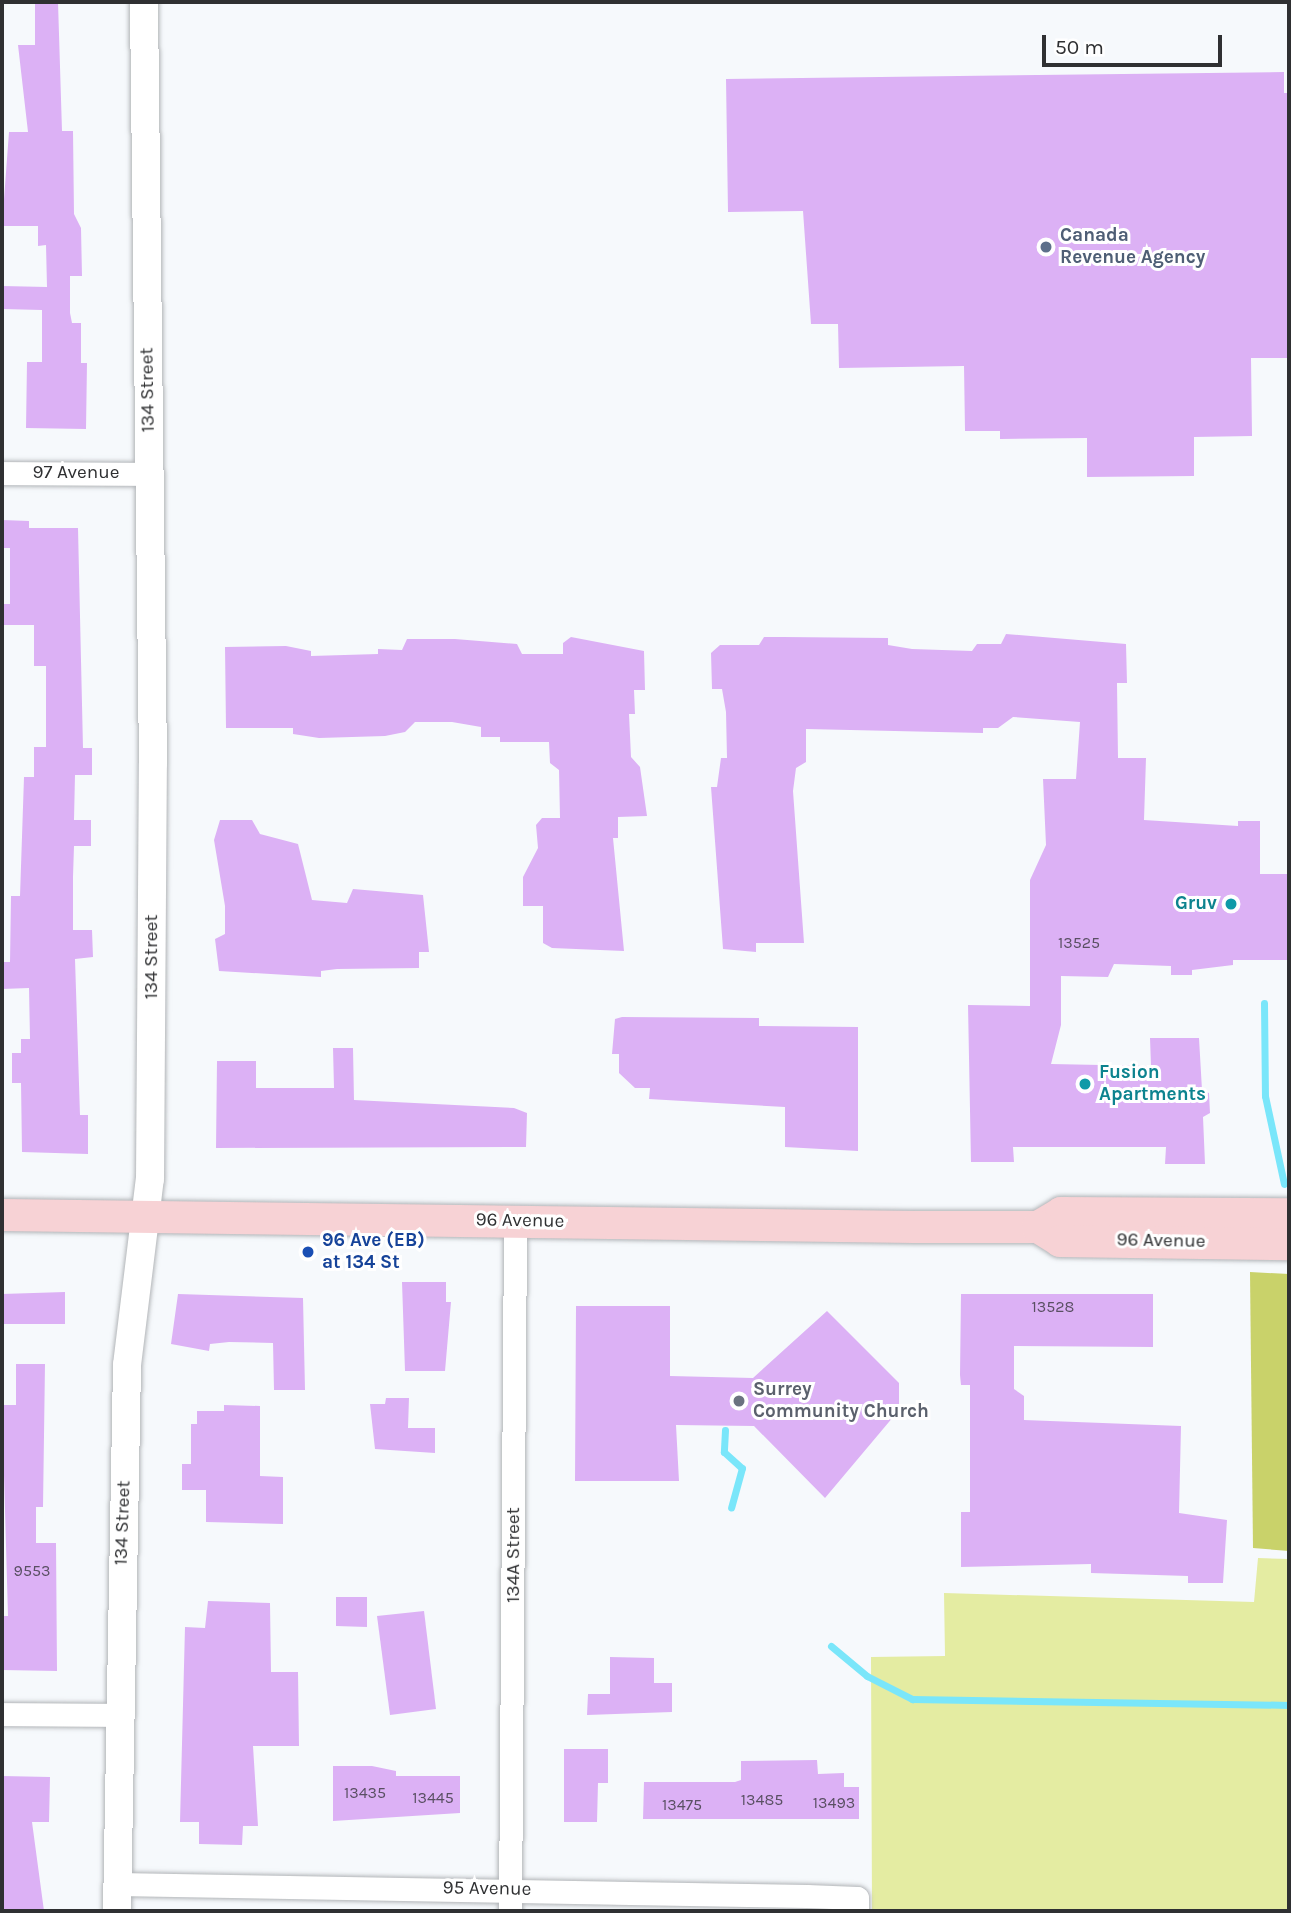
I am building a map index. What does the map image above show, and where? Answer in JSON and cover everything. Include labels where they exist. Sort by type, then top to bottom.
[{"type":"main road","name":"96 Avenue","points":[[1038,1227],[1061,1213],[1289,1214]]},
{"type":"main road","name":"96 Avenue","points":[[2,1215],[1038,1227],[1060,1241],[1289,1244]]},
{"type":"street","name":"134 Street","points":[[117,1897],[117,1715],[127,1365],[144,1215],[151,1087],[144,2]]},
{"type":"street","name":"97 Avenue","points":[[2,473],[149,474]]},
{"type":"street","name":"134A Street","points":[[511,1900],[514,1220]]},
{"type":"street","points":[[2,1714],[117,1715]]},
{"type":"street","name":"95 Avenue","points":[[117,1897],[857,1905]]},
{"type":"green space","points":[[1250,1272],[1289,1274],[1289,1551],[1253,1548]]},
{"type":"green space","points":[[1258,1558],[1289,1559],[1289,1911],[872,1911],[871,1657],[945,1656],[944,1593],[1254,1602]]},
{"type":"building","points":[[35,2],[58,2],[62,131],[73,131],[74,214],[81,228],[82,276],[70,276],[70,313],[72,323],[81,323],[81,363],[87,363],[86,429],[26,428],[27,362],[42,362],[42,310],[2,309],[2,286],[47,287],[46,245],[38,246],[38,226],[2,226],[9,132],[28,132],[18,45],[35,45]]},
{"type":"building","name":"Canada Revenue Agency","points":[[1284,72],[1284,93],[1289,93],[1289,358],[1251,358],[1252,436],[1194,437],[1194,476],[1087,477],[1087,438],[1000,439],[1000,431],[965,431],[964,366],[839,368],[838,324],[811,324],[803,211],[728,212],[726,79]]},
{"type":"building","points":[[2,520],[29,521],[29,528],[78,528],[83,748],[92,748],[92,775],[75,775],[74,820],[91,820],[91,846],[74,846],[73,930],[92,930],[93,957],[75,959],[80,1115],[88,1115],[88,1154],[22,1152],[21,1083],[12,1083],[12,1053],[21,1053],[21,1039],[30,1039],[29,988],[2,989],[2,962],[10,962],[11,896],[20,896],[24,777],[34,777],[34,747],[46,747],[46,666],[34,666],[34,625],[2,625],[2,604],[10,604],[10,548],[2,548]]},
{"type":"building","points":[[1006,634],[1126,644],[1127,683],[1117,683],[1118,758],[1146,758],[1144,820],[1238,826],[1238,821],[1260,821],[1260,874],[1289,874],[1289,960],[1233,960],[1233,965],[1192,970],[1192,975],[1171,975],[1171,966],[1114,964],[1108,977],[1061,976],[1061,1025],[1051,1064],[1151,1066],[1150,1038],[1199,1038],[1202,1090],[1209,1093],[1210,1113],[1203,1117],[1205,1164],[1165,1164],[1166,1147],[1013,1147],[1014,1162],[971,1162],[968,1005],[1030,1006],[1030,880],[1046,845],[1043,779],[1076,779],[1080,722],[1013,717],[998,728],[983,728],[983,733],[806,729],[806,762],[796,768],[793,791],[804,943],[756,943],[756,952],[723,949],[711,787],[717,787],[721,758],[727,758],[726,712],[722,689],[712,689],[711,653],[720,645],[759,645],[764,637],[888,638],[888,645],[912,649],[972,651],[977,644],[1001,644]]},
{"type":"building","points":[[571,637],[644,651],[645,690],[634,690],[635,714],[629,714],[631,757],[640,767],[647,816],[618,817],[618,838],[613,838],[624,951],[552,948],[543,943],[543,906],[523,906],[523,877],[538,848],[536,825],[542,818],[560,818],[559,770],[550,763],[549,742],[500,742],[500,737],[481,737],[481,727],[452,722],[415,722],[405,732],[385,736],[319,738],[293,734],[293,728],[226,728],[225,647],[286,646],[311,651],[311,656],[378,654],[378,649],[402,650],[407,639],[455,639],[517,644],[522,654],[563,654],[563,643]]},
{"type":"building","points":[[220,820],[252,820],[260,834],[298,844],[312,900],[347,903],[353,889],[423,895],[429,952],[419,952],[419,968],[337,969],[321,971],[321,977],[219,971],[215,939],[225,934],[225,906],[214,840]]},
{"type":"building","points":[[622,1017],[759,1018],[759,1026],[858,1027],[858,1151],[785,1147],[785,1107],[649,1099],[650,1088],[635,1088],[619,1073],[619,1054],[612,1054],[615,1019]]},
{"type":"building","points":[[333,1048],[353,1048],[354,1100],[514,1108],[527,1113],[526,1147],[216,1148],[217,1061],[256,1061],[256,1088],[334,1088]]},
{"type":"building","points":[[402,1282],[446,1282],[446,1302],[451,1302],[445,1371],[405,1371]]},
{"type":"building","points":[[65,1292],[65,1324],[2,1324],[2,1294]]},
{"type":"building","points":[[178,1294],[303,1298],[305,1390],[274,1390],[273,1343],[210,1344],[209,1351],[171,1344]]},
{"type":"building","points":[[961,1294],[1153,1294],[1153,1347],[1014,1346],[1014,1389],[1024,1396],[1024,1420],[1181,1426],[1179,1513],[1227,1520],[1223,1583],[1188,1583],[1188,1576],[1091,1573],[1091,1564],[961,1567],[961,1512],[970,1512],[970,1385],[961,1385],[960,1375]]},
{"type":"building","name":"Surrey Community Church","points":[[576,1306],[670,1306],[670,1376],[753,1378],[827,1311],[899,1383],[899,1410],[825,1498],[754,1426],[676,1425],[679,1481],[575,1481]]},
{"type":"building","points":[[16,1364],[45,1364],[43,1507],[36,1507],[36,1543],[56,1543],[57,1671],[2,1670],[2,1616],[8,1616],[2,1405],[16,1405]]},
{"type":"building","points":[[386,1398],[409,1398],[408,1428],[435,1428],[435,1453],[375,1449],[370,1404],[385,1404]]},
{"type":"building","points":[[224,1405],[260,1406],[260,1476],[283,1477],[283,1524],[206,1522],[206,1490],[182,1490],[182,1464],[191,1464],[191,1424],[197,1424],[197,1411],[224,1411]]},
{"type":"building","points":[[336,1597],[367,1597],[367,1627],[336,1626]]},
{"type":"building","points":[[208,1601],[270,1603],[271,1672],[298,1672],[299,1746],[253,1746],[258,1826],[243,1826],[242,1845],[199,1844],[199,1822],[180,1822],[185,1627],[205,1628]]},
{"type":"building","points":[[424,1611],[436,1709],[390,1715],[377,1616]]},
{"type":"building","points":[[610,1657],[654,1658],[654,1683],[672,1683],[672,1712],[587,1715],[588,1694],[610,1694]]},
{"type":"building","points":[[564,1749],[608,1749],[608,1783],[598,1783],[597,1822],[564,1822]]},
{"type":"building","points":[[817,1760],[818,1774],[844,1773],[844,1787],[859,1787],[859,1819],[643,1819],[644,1782],[735,1782],[741,1780],[741,1761]]},
{"type":"building","points":[[333,1766],[372,1766],[396,1771],[396,1776],[460,1776],[460,1813],[333,1821]]},
{"type":"building","points":[[2,1776],[50,1777],[49,1822],[32,1822],[44,1911],[2,1911]]},
{"type":"waterway","points":[[1264,1003],[1265,1096],[1284,1184]]},
{"type":"waterway","points":[[725,1430],[724,1452],[742,1468],[731,1508]]},
{"type":"waterway","points":[[831,1646],[867,1676],[912,1699],[1289,1705]]},
{"type":"place","name":"Canada Revenue Agency","points":[[1046,247]]},
{"type":"place","name":"Gruv","points":[[1231,904]]},
{"type":"place","name":"Fusion Apartments","points":[[1085,1084]]},
{"type":"place","name":"96 Ave (EB) at 134 St","points":[[308,1252]]},
{"type":"place","name":"Surrey Community Church","points":[[739,1401]]}]
